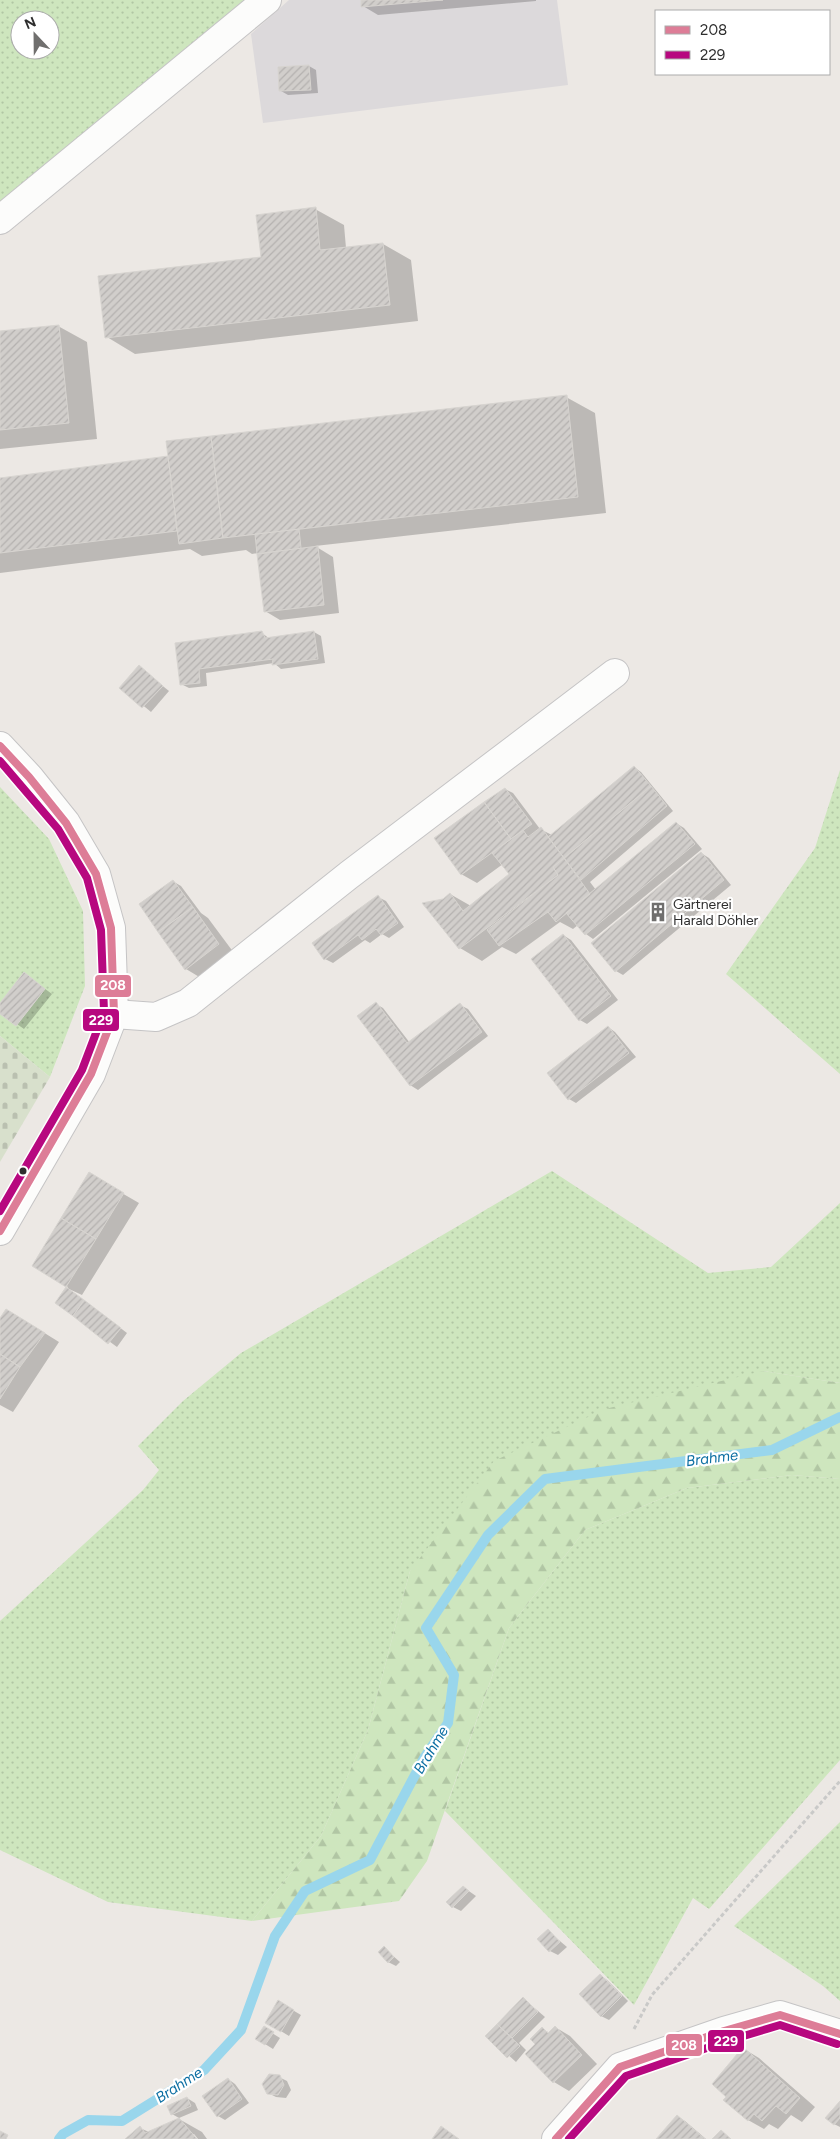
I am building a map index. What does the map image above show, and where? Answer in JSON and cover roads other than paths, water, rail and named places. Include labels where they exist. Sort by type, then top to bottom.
[{"type":"street","points":[[0,220],[267,0]]},
{"type":"street","points":[[114,1014],[156,1017],[188,1002],[349,875],[615,673]]},
{"type":"street","points":[[0,746],[29,777],[66,823],[96,874],[111,928],[114,1014],[91,1074],[0,1231]]},
{"type":"street","points":[[556,2139],[620,2067],[724,2031],[780,2015],[840,2034]]},
{"type":"waterway","name":"Brahme","points":[[59,2139],[63,2134],[88,2120],[122,2121],[204,2070],[241,2030],[275,1936],[305,1891],[370,1860],[424,1758],[448,1723],[454,1675],[426,1628],[488,1535],[545,1479],[772,1450],[840,1417]]},
{"type":"place","name":"Gärtnerei Harald Döhler","points":[[658,912]]}]
